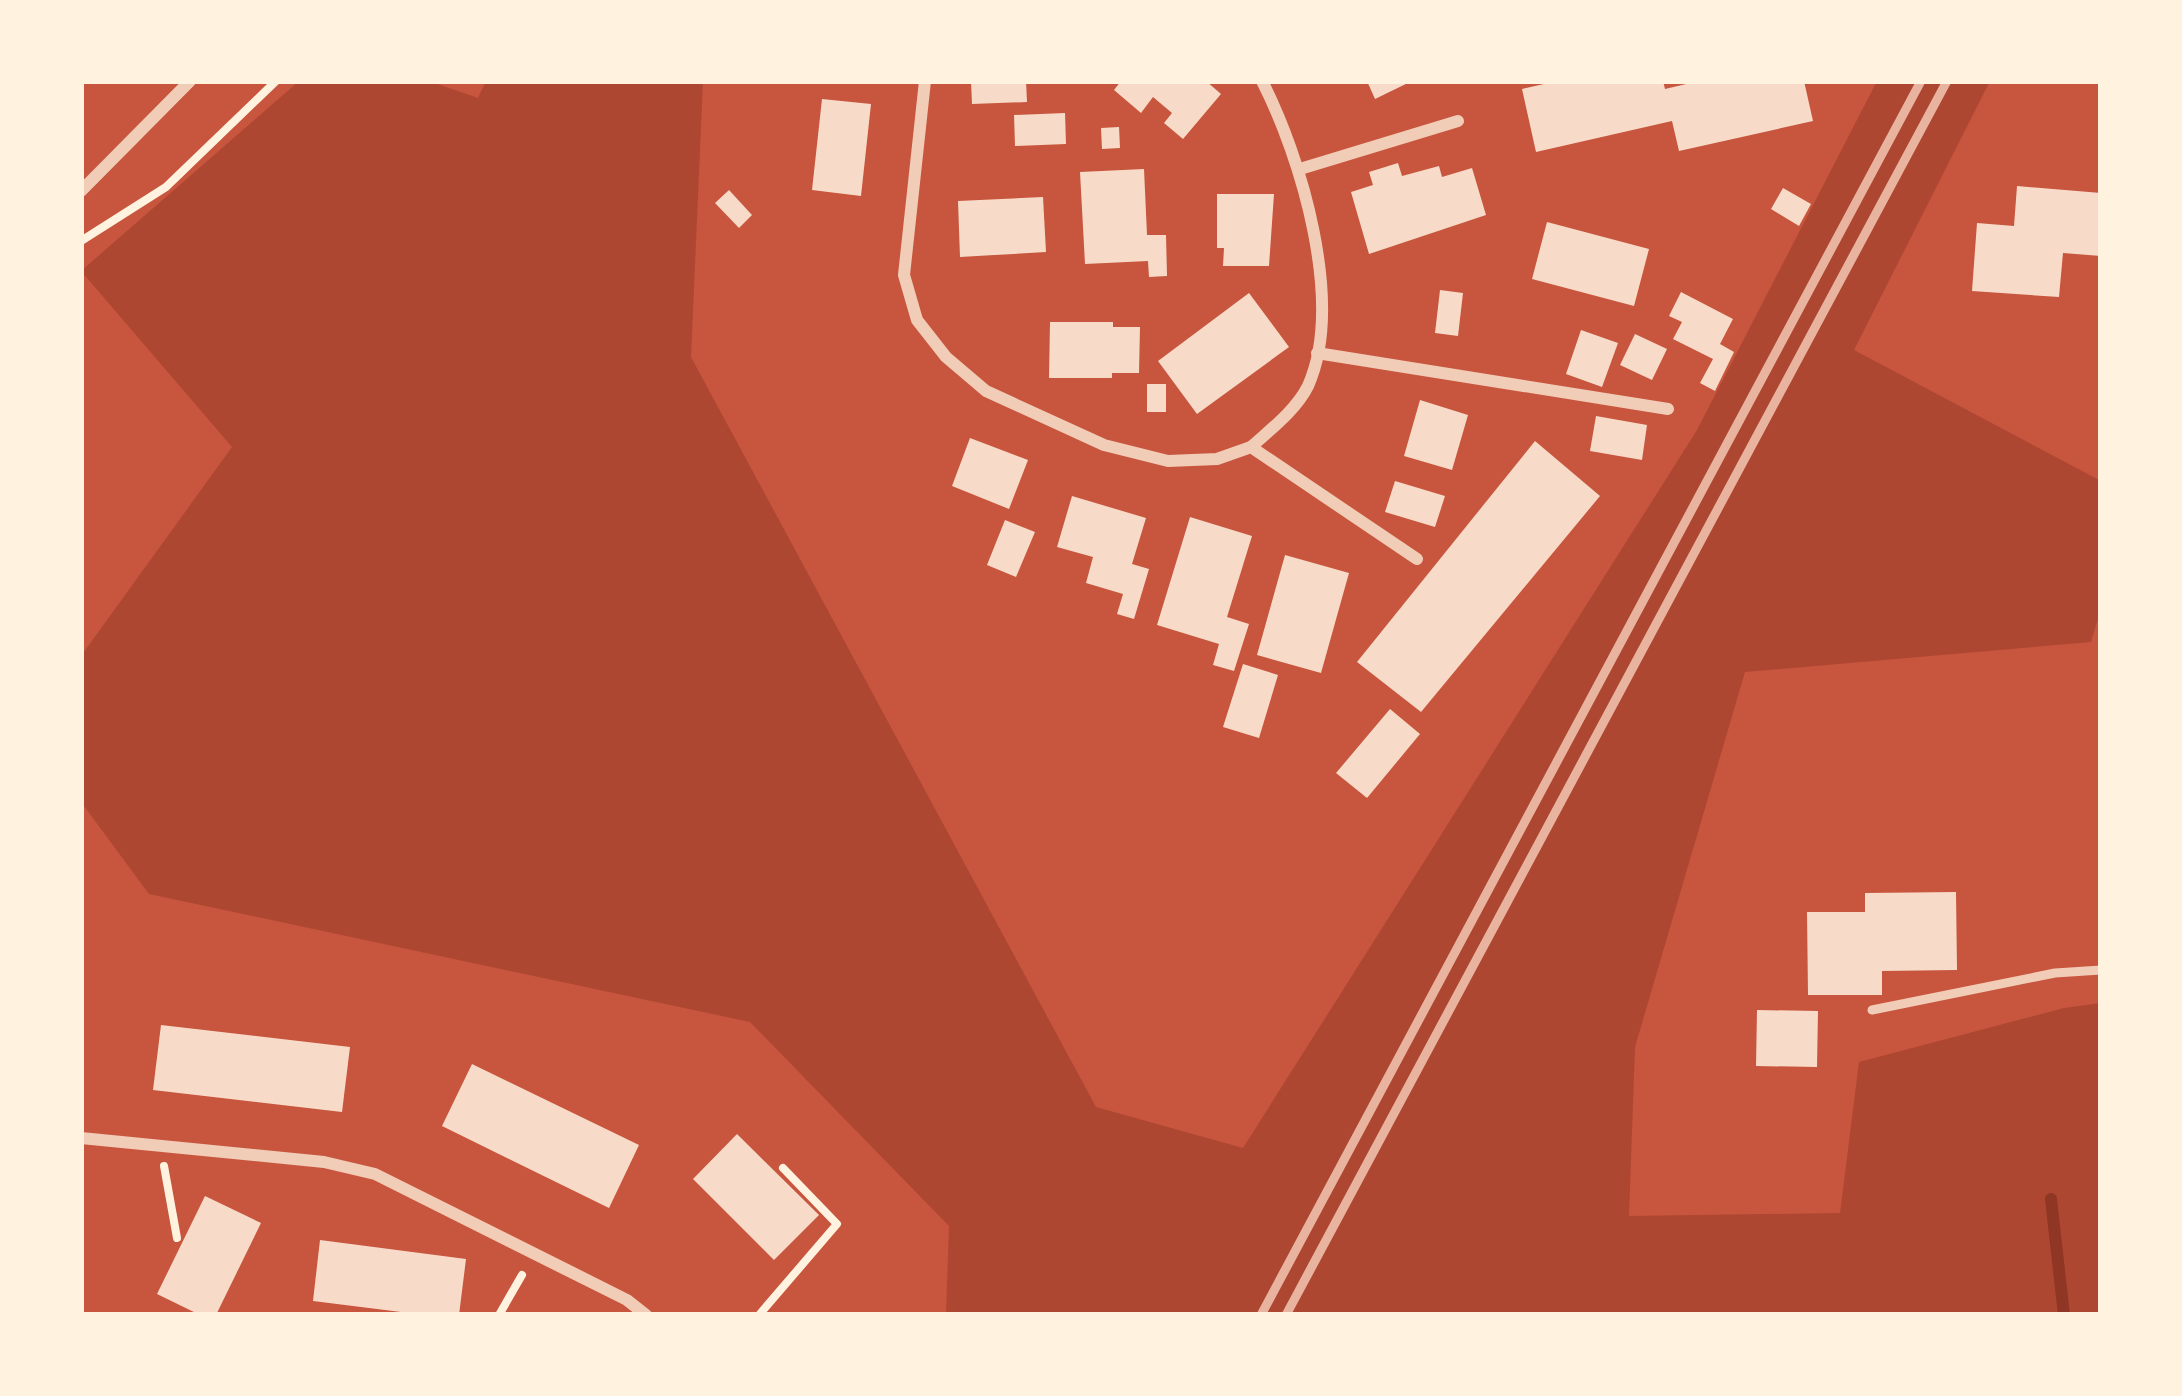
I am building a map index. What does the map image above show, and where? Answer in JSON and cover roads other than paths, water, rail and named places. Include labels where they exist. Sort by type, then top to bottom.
[{"type":"street","points":[[81,191],[190,81]]},
{"type":"street","points":[[925,81],[904,275],[917,320],[946,357],[986,391],[1104,445],[1168,461],[1217,459],[1251,447],[1282,420],[1307,387],[1317,353],[1316,239],[1300,169],[1262,81]]},
{"type":"street","points":[[1300,169],[1459,121]]},
{"type":"street","points":[[1317,353],[1668,409]]},
{"type":"street","points":[[1251,447],[1417,559]]},
{"type":"street","points":[[81,1138],[324,1162],[375,1174],[535,1252],[627,1300],[646,1315]]},
{"type":"lane","points":[[1872,1010],[2055,973],[2101,970]]},
{"type":"waterway","points":[[2051,1199],[2064,1315]]},
{"type":"railway","points":[[1261,1315],[1921,81]]},
{"type":"railway","points":[[1286,1315],[1947,81]]}]
